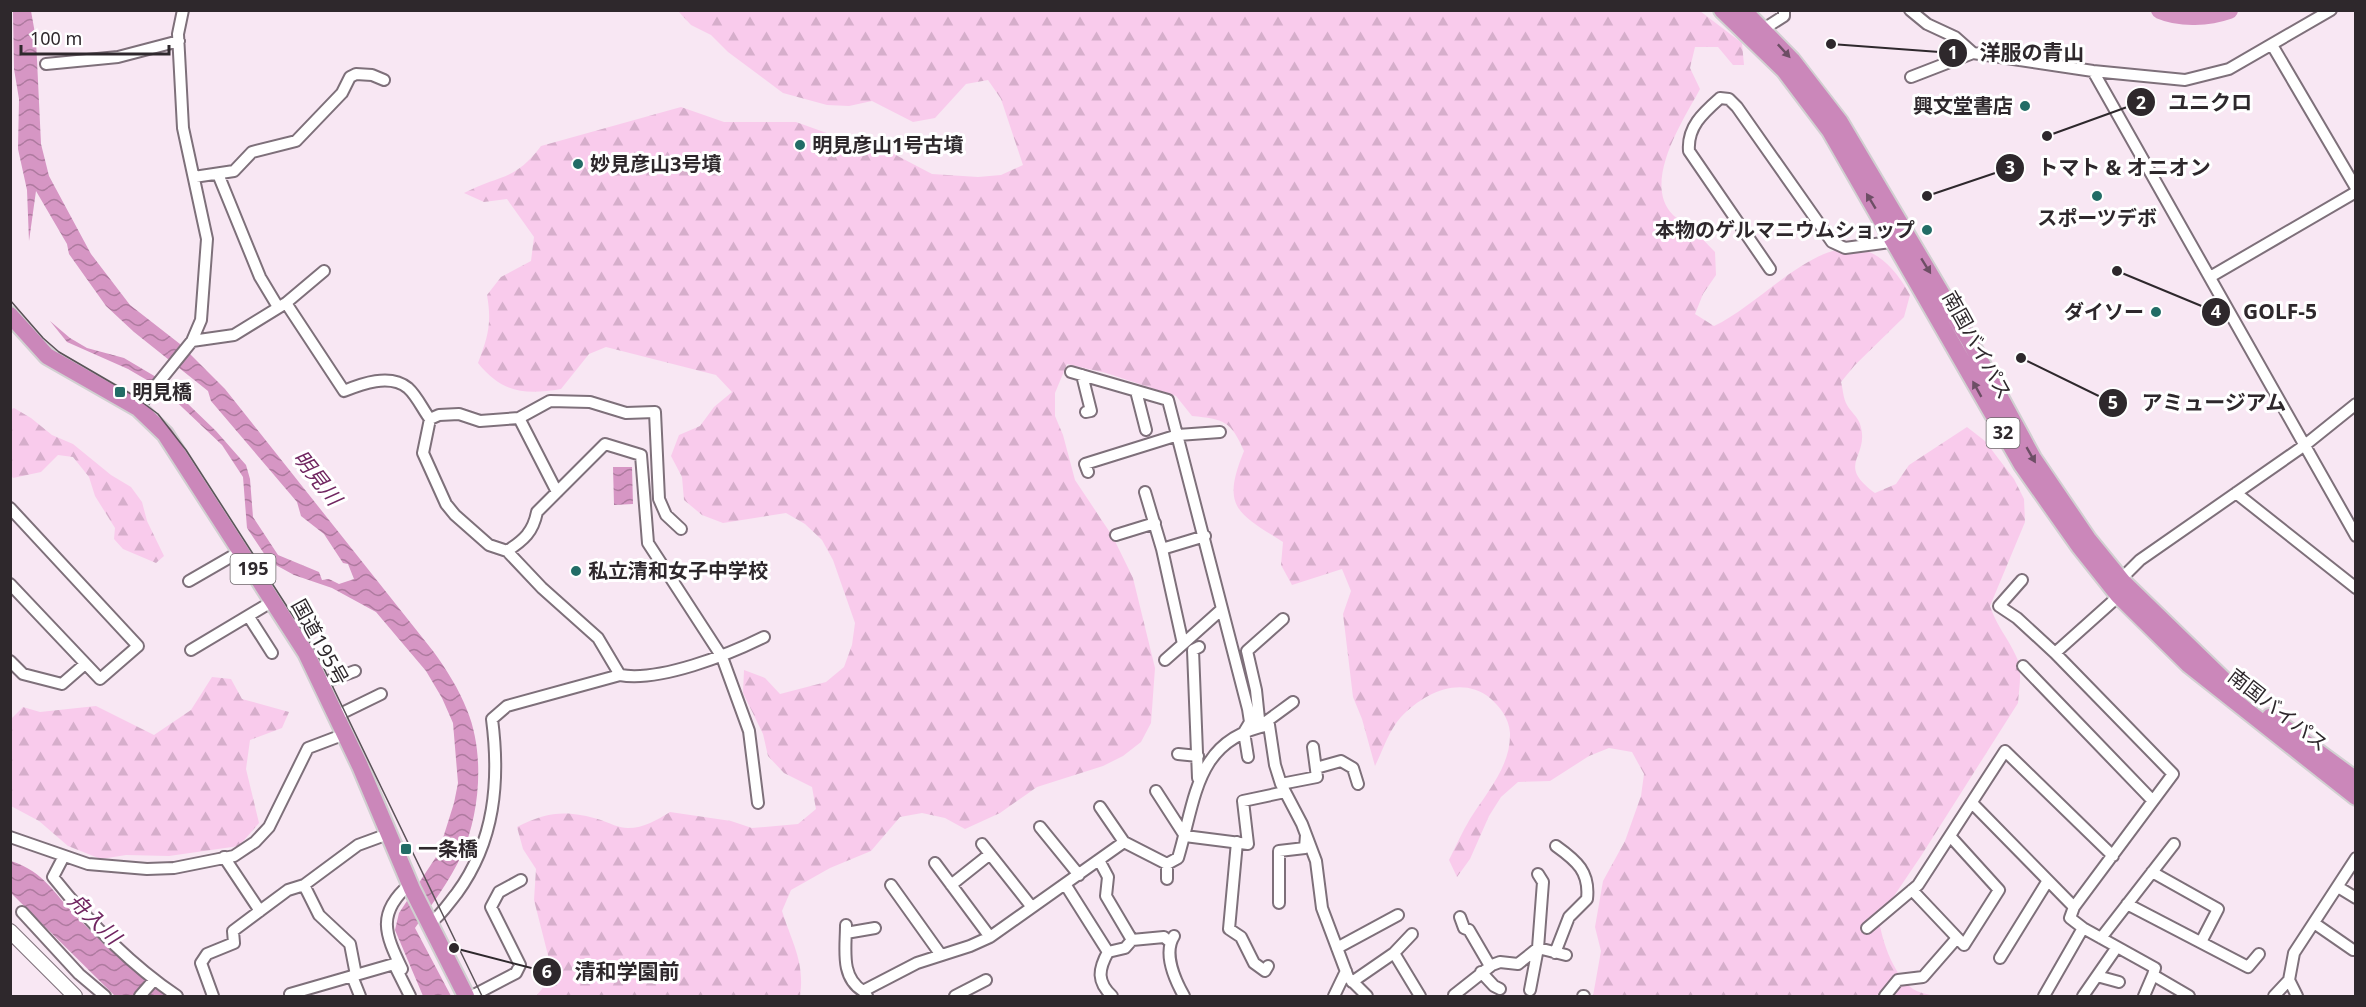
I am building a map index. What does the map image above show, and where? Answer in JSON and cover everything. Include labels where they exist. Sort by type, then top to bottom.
[{"type":"highway","name":"南国バイパス","points":[[1722,10],[1758,33],[1806,75],[1840,122],[1901,239],[1969,340],[2033,458],[2120,588],[2189,665],[2355,797]]},
{"type":"highway","name":"南国バイパス","points":[[1743,10],[1758,33]]},
{"type":"highway","name":"国道195号","points":[[10,315],[47,356],[138,408],[165,434],[302,646],[345,734],[411,886],[466,996]]},
{"type":"highway","name":"南国バイパス","points":[[2120,588],[2242,697],[2355,780]]},
{"type":"main road","points":[[10,931],[75,996]]},
{"type":"street","points":[[138,408],[190,344],[201,320],[207,239],[183,128],[178,41],[179,21],[183,10]]},
{"type":"street","points":[[1758,33],[1784,16],[1785,10]]},
{"type":"street","points":[[1910,10],[1927,24],[1955,37],[1973,53]]},
{"type":"street","points":[[1911,77],[1973,53],[2093,71],[2185,80],[2229,69],[2331,10]]},
{"type":"street","points":[[46,64],[118,57],[178,41]]},
{"type":"street","points":[[2210,277],[2355,190],[2272,45]]},
{"type":"street","points":[[2093,71],[2306,445],[2355,536]]},
{"type":"street","points":[[194,177],[234,171],[252,152],[296,141],[342,93],[350,77],[356,74],[372,75],[384,80]]},
{"type":"street","points":[[1770,269],[1689,151],[1693,126],[1720,98],[1729,99],[1737,107],[1832,242],[1845,248],[1901,239]]},
{"type":"street","points":[[219,174],[260,277],[344,391],[380,381],[396,382],[407,388],[430,419],[423,453],[446,504],[489,545],[507,551],[542,588],[598,638],[620,675]]},
{"type":"street","points":[[190,344],[234,335],[282,305],[324,271]]},
{"type":"street","points":[[1086,412],[1091,411],[1076,373],[1168,400],[1205,536],[1250,722]]},
{"type":"street","points":[[1136,391],[1146,430]]},
{"type":"street","points":[[430,419],[439,415],[459,414],[480,421],[519,417],[550,402],[558,401],[590,402],[626,413],[655,412],[659,499],[666,515],[681,530]]},
{"type":"street","points":[[2055,653],[2120,588],[2125,574],[2140,560],[2306,445],[2355,404]]},
{"type":"street","points":[[519,417],[557,492]]},
{"type":"street","points":[[1088,472],[1085,464],[1178,435],[1220,432]]},
{"type":"street","points":[[507,551],[524,541],[534,527],[537,512],[605,444],[641,455],[648,543],[722,657],[749,731],[758,804]]},
{"type":"street","points":[[1145,492],[1162,549],[1183,644]]},
{"type":"street","points":[[2236,493],[2355,588]]},
{"type":"street","points":[[10,508],[138,646],[100,680],[10,584]]},
{"type":"street","points":[[1116,535],[1155,524]]},
{"type":"street","points":[[1162,549],[1205,536]]},
{"type":"street","points":[[189,580],[241,551]]},
{"type":"street","points":[[2022,580],[1999,606],[2017,618],[2055,653],[2173,774],[2074,907],[2070,918],[2155,968],[2144,996]]},
{"type":"street","points":[[191,650],[273,601]]},
{"type":"street","points":[[1165,660],[1222,609]]},
{"type":"street","points":[[249,617],[272,653]]},
{"type":"street","points":[[1282,619],[1246,651],[1256,690],[1268,723],[1275,765],[1316,861],[1322,908],[1346,971],[1352,982],[1368,996]]},
{"type":"street","points":[[428,921],[442,913],[472,871],[483,847],[496,787],[492,719],[494,715],[507,706],[620,675],[637,678],[722,657],[764,637]]},
{"type":"street","points":[[1167,864],[1178,858],[1198,778],[1192,650],[1199,647]]},
{"type":"street","points":[[10,661],[23,674],[62,684],[85,664]]},
{"type":"street","points":[[2023,666],[2153,801]]},
{"type":"street","points":[[320,684],[355,671]]},
{"type":"street","points":[[1248,757],[1244,732],[1250,722],[1259,719],[1256,690]]},
{"type":"street","points":[[336,716],[381,694]]},
{"type":"street","points":[[1198,778],[1211,757],[1239,733],[1268,723],[1293,702]]},
{"type":"street","points":[[10,837],[88,864],[147,869],[174,868],[234,856],[255,842],[269,827],[308,748],[345,734]]},
{"type":"street","points":[[1185,836],[1248,844],[1243,801],[1317,777],[1313,747]]},
{"type":"street","points":[[1867,928],[1912,890],[2005,751],[2114,856]]},
{"type":"street","points":[[1178,754],[1198,756]]},
{"type":"street","points":[[1316,768],[1341,761],[1353,768],[1358,784]]},
{"type":"street","points":[[1156,791],[1185,836]]},
{"type":"street","points":[[1972,803],[2074,907]]},
{"type":"street","points":[[1100,807],[1124,842],[1167,864]]},
{"type":"street","points":[[1040,827],[1079,875]]},
{"type":"street","points":[[213,996],[201,963],[207,954],[234,943],[233,931],[288,890],[304,885],[358,845],[388,834]]},
{"type":"street","points":[[1279,903],[1278,851],[1305,848],[1306,835]]},
{"type":"street","points":[[1912,890],[1964,945],[1999,890],[1950,836]]},
{"type":"street","points":[[874,928],[846,929],[846,970],[854,985],[865,994],[917,963],[990,937],[1031,906],[1100,862],[1106,853],[1124,842]]},
{"type":"street","points":[[1237,842],[1229,929],[1241,937],[1254,963],[1265,971],[1268,966]]},
{"type":"street","points":[[982,844],[1031,906]]},
{"type":"street","points":[[2101,938],[2174,844]]},
{"type":"street","points":[[1538,948],[1560,954],[1569,917],[1587,899],[1588,887],[1581,865],[1556,846]]},
{"type":"street","points":[[951,885],[990,854]]},
{"type":"street","points":[[64,856],[53,877],[79,909],[153,982],[177,996]]},
{"type":"street","points":[[224,857],[260,911]]},
{"type":"street","points":[[2274,996],[2289,980],[2294,953],[2355,858]]},
{"type":"street","points":[[1100,862],[1108,877],[1106,896],[1132,940]]},
{"type":"street","points":[[935,863],[990,937]]},
{"type":"street","points":[[1167,864],[1167,879]]},
{"type":"street","points":[[2152,872],[2218,909],[2201,942]]},
{"type":"street","points":[[1530,990],[1538,948],[1544,882],[1538,874]]},
{"type":"street","points":[[472,996],[516,973],[520,964],[491,907],[499,892],[520,880]]},
{"type":"street","points":[[2000,958],[2047,882]]},
{"type":"street","points":[[1065,884],[1108,952]]},
{"type":"street","points":[[304,885],[319,915],[350,944],[354,975],[360,996]]},
{"type":"street","points":[[891,885],[941,955]]},
{"type":"street","points":[[411,886],[397,896],[386,924],[386,936],[415,996]]},
{"type":"street","points":[[2337,887],[2355,898]]},
{"type":"street","points":[[2127,904],[2248,967],[2259,954]]},
{"type":"street","points":[[22,912],[79,974],[105,996]]},
{"type":"street","points":[[1337,948],[1398,915]]},
{"type":"street","points":[[1460,917],[1464,928],[1469,930],[1494,987],[1500,989]]},
{"type":"street","points":[[2314,923],[2353,950]]},
{"type":"street","points":[[2044,996],[2084,928]]},
{"type":"street","points":[[1352,982],[1394,953],[1412,934]]},
{"type":"street","points":[[1108,952],[1125,948],[1132,940],[1164,937],[1172,939],[1173,974],[1184,996]]},
{"type":"street","points":[[1885,996],[1898,980],[1923,977],[1957,938]]},
{"type":"street","points":[[2083,996],[2116,947]]},
{"type":"street","points":[[1454,996],[1485,969],[1500,962],[1518,964],[1538,948]]},
{"type":"street","points":[[1108,952],[1101,967],[1100,977],[1102,987],[1112,996]]},
{"type":"street","points":[[1394,953],[1420,996]]},
{"type":"street","points":[[291,996],[290,994],[394,964],[410,996]]},
{"type":"street","points":[[1334,996],[1346,971]]},
{"type":"street","points":[[2153,975],[2188,996]]},
{"type":"street","points":[[2097,976],[2119,982]]},
{"type":"street","points":[[955,996],[986,980]]},
{"type":"street","points":[[2289,980],[2297,996]]},
{"type":"street","points":[[140,996],[153,982]]},
{"type":"green space","points":[[678,11],[1700,11],[1742,43],[1744,65],[1733,65],[1718,47],[1695,47],[1690,68],[1700,89],[1668,151],[1663,169],[1661,186],[1664,202],[1673,215],[1692,228],[1715,252],[1716,275],[1703,294],[1695,314],[1714,326],[1814,259],[1839,249],[1863,250],[1887,264],[1910,295],[1904,317],[1841,382],[1846,402],[1859,421],[1862,435],[1855,467],[1857,474],[1863,483],[1875,493],[1896,484],[1909,465],[1967,427],[1985,441],[2014,479],[2024,499],[2025,522],[1990,606],[2018,661],[2020,679],[2018,703],[1921,856],[1894,896],[1878,912],[1884,943],[1899,974],[1913,989],[1935,996],[1593,996],[1601,951],[1595,927],[1603,881],[1625,841],[1641,796],[1644,774],[1632,752],[1609,748],[1589,756],[1550,781],[1518,782],[1501,797],[1489,816],[1470,859],[1457,877],[1449,860],[1467,824],[1497,778],[1507,757],[1510,733],[1508,722],[1500,709],[1490,698],[1479,691],[1467,688],[1443,690],[1432,694],[1410,708],[1397,722],[1375,766],[1362,719],[1353,697],[1343,614],[1351,591],[1342,569],[1292,585],[1281,565],[1283,542],[1254,523],[1238,507],[1234,497],[1234,485],[1244,451],[1235,433],[1225,423],[1192,416],[1176,396],[1106,373],[1067,364],[1055,393],[1055,416],[1063,435],[1075,480],[1113,537],[1133,578],[1155,668],[1151,723],[1141,742],[1123,756],[1103,766],[1037,787],[1000,813],[965,829],[945,818],[922,813],[900,817],[871,851],[830,868],[791,890],[782,911],[799,963],[800,996],[536,996],[542,989],[551,967],[534,900],[536,869],[523,849],[517,827],[548,815],[568,814],[634,828],[650,823],[670,812],[731,821],[752,828],[798,824],[816,809],[812,787],[784,773],[768,756],[763,734],[743,693],[744,670],[765,678],[780,694],[826,682],[844,667],[852,645],[855,623],[833,560],[822,540],[805,524],[786,513],[723,523],[702,515],[684,500],[682,477],[671,456],[679,435],[700,426],[714,407],[732,392],[716,375],[606,347],[589,354],[561,389],[536,392],[515,389],[496,381],[487,373],[478,363],[488,330],[487,295],[501,277],[531,261],[534,237],[507,199],[484,202],[464,193],[514,172],[523,166],[541,146],[681,107],[724,122],[796,122],[892,153],[932,174],[978,177],[1001,175],[1023,165],[1001,99],[988,80],[966,84],[935,118],[913,122],[872,101],[849,106],[827,105],[783,93],[728,52],[711,35],[691,25]]},
{"type":"green space","points":[[14,408],[52,435],[73,444],[111,475],[131,487],[142,502],[147,521],[164,556],[156,563],[123,549],[114,539],[115,528],[95,496],[89,477],[73,457],[58,455],[41,472],[13,478],[11,475],[10,410]]},
{"type":"green space","points":[[212,677],[231,679],[242,699],[289,712],[282,728],[250,740],[246,769],[259,823],[239,846],[169,856],[126,855],[101,859],[68,846],[39,821],[11,806],[11,719],[23,707],[40,712],[96,706],[154,735],[191,710]]},
{"type":"water","points":[[13,11],[31,11],[36,39],[41,144],[49,176],[91,254],[130,305],[180,344],[225,389],[433,651],[464,702],[473,727],[478,764],[473,820],[457,864],[415,928],[451,996],[423,996],[395,930],[399,913],[438,854],[454,803],[458,783],[453,723],[442,698],[426,671],[376,612],[332,588],[294,575],[274,564],[265,555],[247,528],[243,477],[222,445],[164,390],[128,369],[67,342],[50,321],[70,338],[87,348],[124,358],[178,390],[188,404],[246,465],[250,479],[253,517],[278,555],[319,572],[322,580],[329,579],[339,584],[354,579],[348,564],[343,563],[324,534],[301,516],[297,502],[211,401],[208,391],[134,332],[106,306],[69,254],[67,244],[36,191],[29,241],[27,190],[18,149],[19,99],[14,69]]},
{"type":"water","points":[[613,467],[632,467],[633,504],[614,505]]},
{"type":"water","points":[[11,861],[41,877],[109,949],[168,996],[115,996],[11,893]]},
{"type":"waterway","points":[[2160,10],[2177,15],[2195,16],[2229,10]]},
{"type":"tram line","points":[[10,300],[43,338],[59,352],[131,394],[158,414],[186,450],[315,650],[482,996]]},
{"type":"place","name":"洋服の青山","points":[[1831,44]]},
{"type":"place","name":"興文堂書店","points":[[2025,106]]},
{"type":"place","name":"ユニクロ","points":[[2047,136]]},
{"type":"place","name":"明見彦山1号古墳","points":[[800,145]]},
{"type":"place","name":"妙見彦山3号墳","points":[[578,164]]},
{"type":"place","name":"トマト & オニオン","points":[[1927,196]]},
{"type":"place","name":"スポーツデボ","points":[[2097,196]]},
{"type":"place","name":"本物のゲルマニウムショップ","points":[[1927,230]]},
{"type":"place","name":"GOLF-5","points":[[2117,271]]},
{"type":"place","name":"ダイソー","points":[[2156,312]]},
{"type":"place","name":"アミュージアム","points":[[2021,358]]},
{"type":"place","name":"明見橋","points":[[120,392]]},
{"type":"place","name":"私立清和女子中学校","points":[[576,571]]},
{"type":"place","name":"一条橋","points":[[406,849]]},
{"type":"place","name":"清和学園前","points":[[454,948]]},
{"type":"water label","name":"明見川","points":[[317,478]]},
{"type":"water label","name":"舟入川","points":[[94,919]]}]
